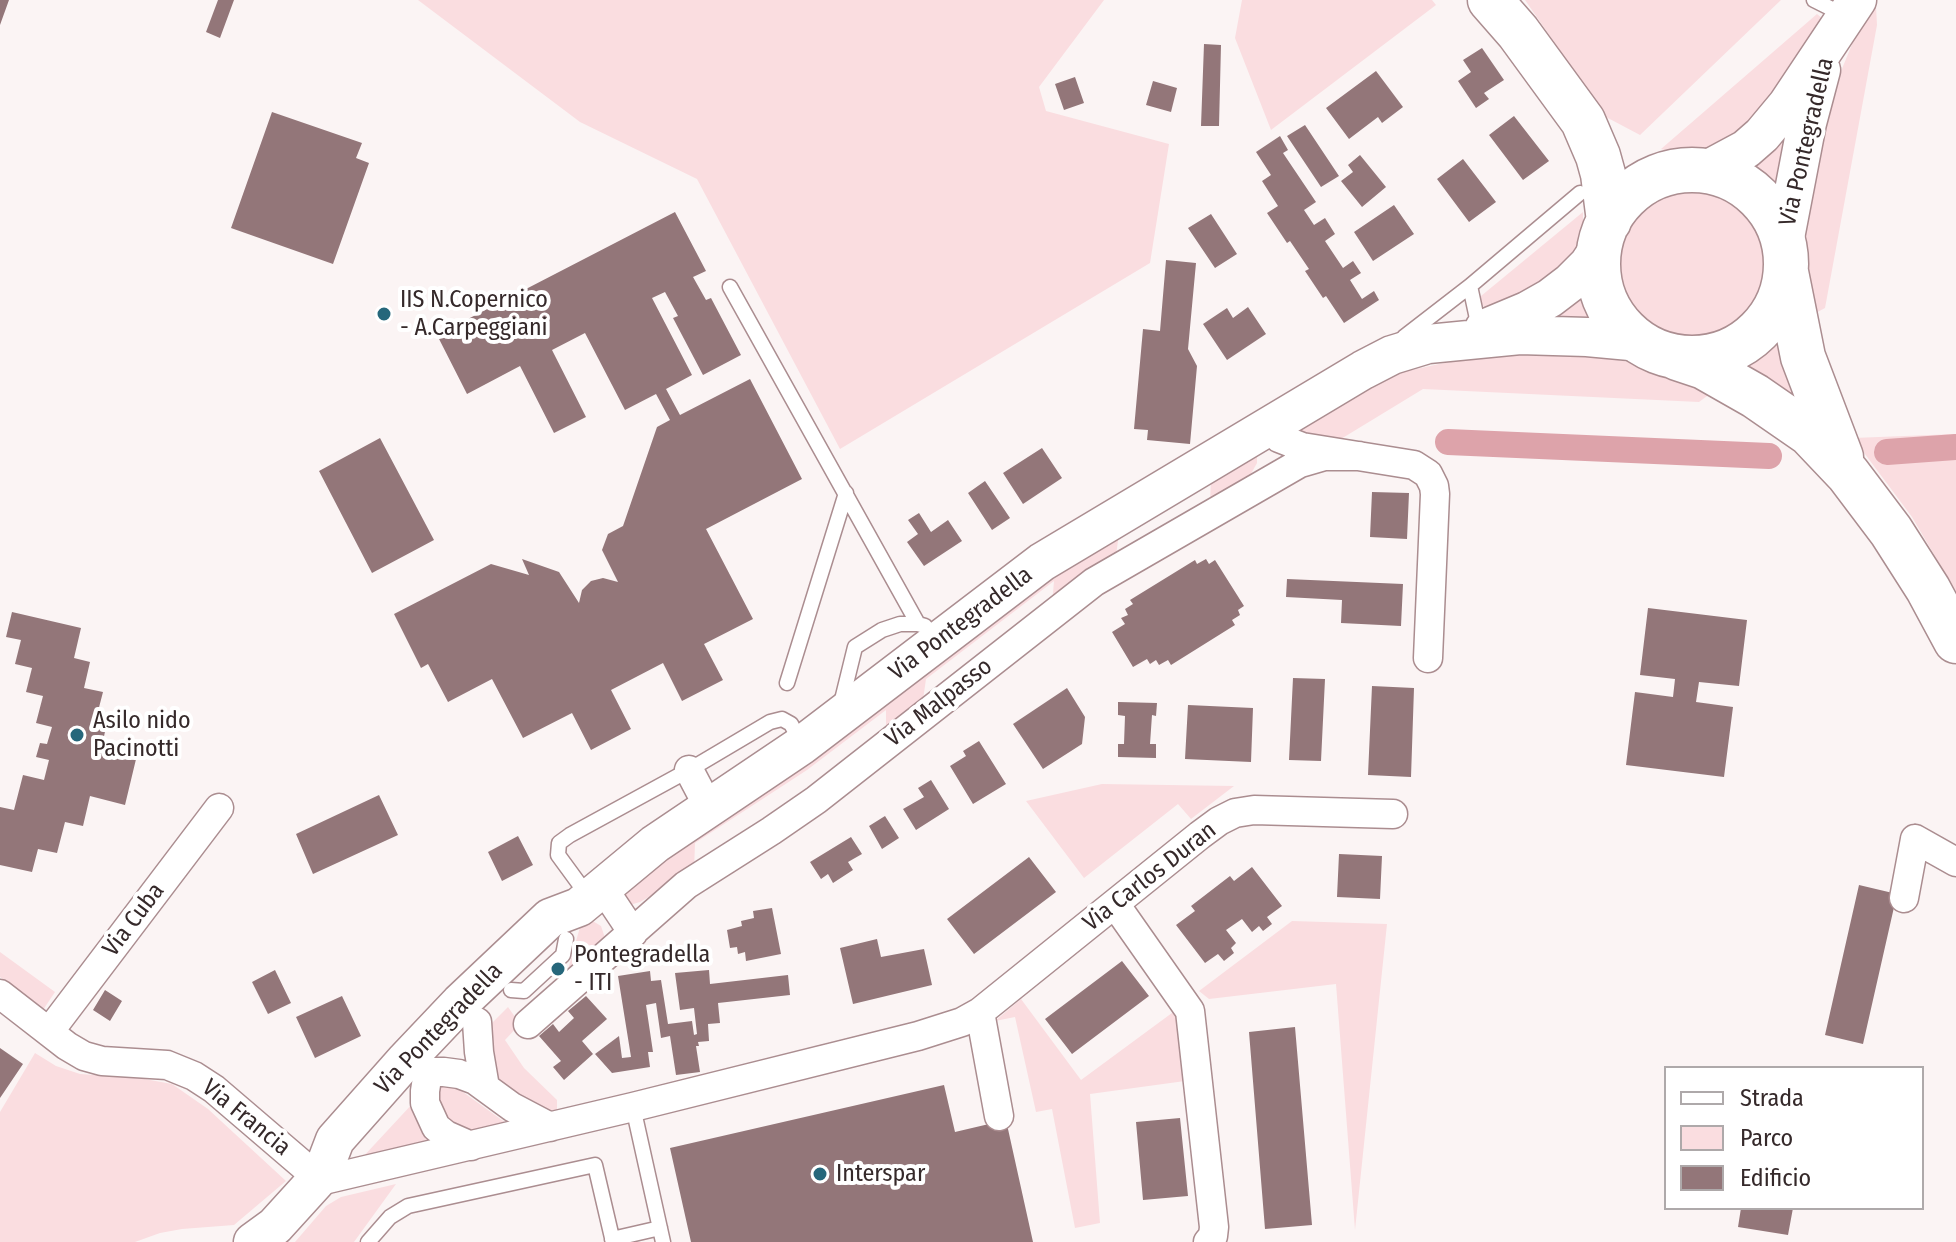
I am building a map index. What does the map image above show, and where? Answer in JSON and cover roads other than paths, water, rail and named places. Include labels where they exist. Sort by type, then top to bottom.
[{"type":"main road","points":[[1504,11],[1583,121],[1601,165],[1596,220],[1597,263],[1602,293],[1615,318],[1633,338],[1704,367],[1755,396],[1810,434],[1848,474],[1891,531],[1921,577],[1956,641]]},
{"type":"main road","points":[[1583,121],[1603,136],[1686,172]]},
{"type":"main road","name":"Via Pontegradella","points":[[1596,220],[1615,209],[1637,187],[1686,172],[1729,177],[1749,189],[1771,213],[1785,258],[1778,303],[1761,328],[1733,349],[1712,356],[1688,358],[1652,348]]},
{"type":"main road","points":[[1785,258],[1803,357],[1848,474]]},
{"type":"street","name":"Via Pontegradella","points":[[1686,172],[1746,149],[1762,135],[1787,105],[1837,15]]},
{"type":"street","name":"Via Pontegradella","points":[[1785,258],[1807,123],[1837,15]]},
{"type":"street","name":"Via Pontegradella","points":[[1470,336],[1527,311],[1571,282],[1588,265],[1596,220]]},
{"type":"street","name":"Via Pontegradella","points":[[265,1237],[318,1178],[335,1140],[420,1063],[477,1022],[511,990],[584,908],[655,844],[837,718],[933,629],[1268,426],[1363,370],[1404,351],[1470,336],[1520,335],[1587,337],[1652,348]]},
{"type":"street","name":"Via Malpasso","points":[[1268,426],[1279,438],[1302,447],[1420,468],[1428,474],[1434,486],[1428,658]]},
{"type":"street","points":[[1255,488],[1267,460],[1268,426]]},
{"type":"street","name":"Via Malpasso","points":[[528,1024],[686,885],[816,800],[1094,582],[1309,459],[1359,456]]},
{"type":"street","points":[[689,770],[709,808]]},
{"type":"street","name":"Via Cuba","points":[[49,1032],[219,808]]},
{"type":"street","name":"Via Carlos Duran","points":[[318,1178],[471,1146],[633,1107],[918,1036],[962,1022],[980,1012],[1200,835],[1235,813],[1254,810],[1393,814]]},
{"type":"street","points":[[1915,839],[1956,842]]},
{"type":"street","points":[[1915,839],[1956,862]]},
{"type":"street","points":[[1904,898],[1915,839]]},
{"type":"street","points":[[1115,904],[1190,1011],[1214,1227],[1213,1236],[1208,1242]]},
{"type":"street","name":"Via Pontegradella","points":[[420,1063],[460,1003],[550,918],[584,908]]},
{"type":"street","points":[[584,908],[633,933]]},
{"type":"street","name":"Via Francia","points":[[0,994],[75,1052],[93,1059],[167,1065],[194,1076],[214,1089],[318,1178]]},
{"type":"street","points":[[980,1012],[999,1116]]},
{"type":"street","points":[[477,1022],[485,1087]]},
{"type":"street","points":[[471,1146],[436,1127],[425,1103],[420,1063],[459,1074],[550,1127]]},
{"type":"lane","name":"Via Pontegradella","points":[[1363,370],[1470,286],[1596,220]]},
{"type":"lane","points":[[1470,286],[1470,336]]},
{"type":"lane","points":[[730,287],[846,493],[933,629]]},
{"type":"lane","points":[[787,683],[846,493]]},
{"type":"lane","points":[[584,908],[558,855],[559,843],[770,722],[782,719],[791,724],[802,745]]},
{"type":"lane","points":[[368,1242],[390,1217],[408,1206],[595,1165],[612,1240],[662,1235],[633,1107]]},
{"type":"waterway","points":[[1448,442],[1769,456]]},
{"type":"waterway","points":[[1887,452],[1956,447]]},
{"type":"place","name":"IIS N.Copernico - A.Carpeggiani","points":[[384,314]]},
{"type":"place","name":"Asilo nido Pacinotti","points":[[77,735]]},
{"type":"place","name":"Pontegradella - ITI","points":[[558,969]]},
{"type":"place","name":"Interspar","points":[[820,1174]]}]
